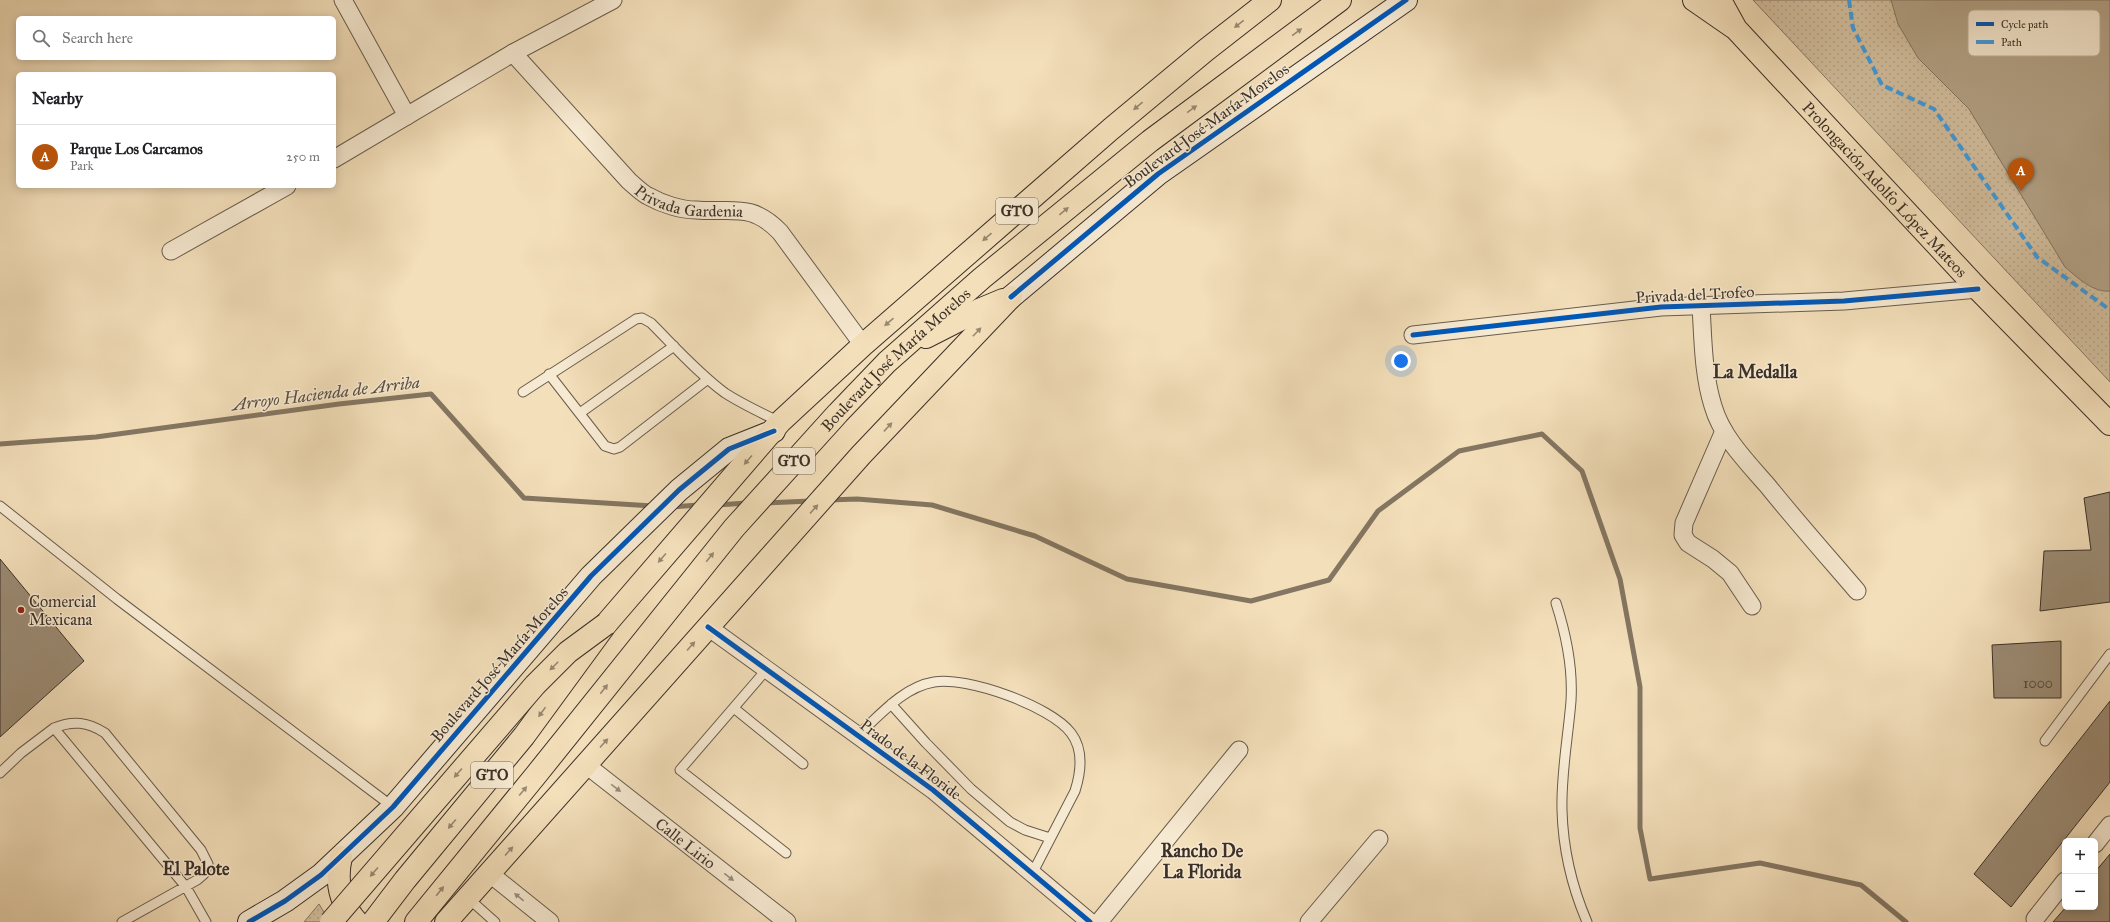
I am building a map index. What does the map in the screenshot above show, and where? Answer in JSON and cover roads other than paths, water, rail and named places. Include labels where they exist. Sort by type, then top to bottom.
[{"type":"main road","name":"Boulevard José María Morelos","points":[[373,922],[405,880],[524,736],[606,624],[777,426],[863,345],[1111,129],[1206,50],[1270,0]]},
{"type":"main road","name":"Boulevard José María Morelos","points":[[416,922],[734,528],[838,413],[904,346],[982,278],[1150,141],[1340,0]]},
{"type":"main road","points":[[1694,0],[1736,29]]},
{"type":"main road","name":"Prolongación Adolfo López Mateos","points":[[1720,0],[1736,29],[1978,290],[2110,424]]},
{"type":"main road","points":[[904,346],[940,331],[980,310],[1011,297]]},
{"type":"main road","points":[[447,920],[862,455],[1011,297]]},
{"type":"main road","points":[[330,922],[535,685],[568,652],[606,624]]},
{"type":"main road","points":[[341,857],[338,881],[340,892],[350,914],[357,922]]},
{"type":"street","points":[[343,0],[407,116]]},
{"type":"street","points":[[336,159],[513,53],[613,0]]},
{"type":"street","name":"Boulevard José María Morelos","points":[[1011,297],[1158,174],[1406,0]]},
{"type":"street","name":"Privada Gardenia","points":[[513,53],[624,175],[648,196],[670,205],[695,210],[736,209],[753,213],[770,222],[780,232],[863,345]]},
{"type":"street","points":[[171,251],[282,188]]},
{"type":"street","name":"Privada del Trofeo","points":[[1413,334],[1660,306],[1844,301],[1978,290]]},
{"type":"street","name":"Privada del Trofeo","points":[[1701,306],[1705,361],[1712,405],[1724,431],[1745,460],[1857,591]]},
{"type":"street","name":"Boulevard José María Morelos","points":[[249,922],[305,887],[341,857],[393,807],[591,576],[679,490],[729,449],[777,426]]},
{"type":"street","points":[[1724,431],[1684,523],[1683,535],[1688,543],[1713,558],[1730,574],[1752,606]]},
{"type":"street","name":"Prado de la Floride","points":[[708,627],[933,790],[1090,922]]},
{"type":"street","points":[[1099,922],[1239,750]]},
{"type":"street","name":"Calle Lirio","points":[[585,764],[787,922]]},
{"type":"street","points":[[2098,840],[2110,825]]},
{"type":"street","points":[[1309,922],[1379,839]]},
{"type":"street","points":[[489,873],[550,922]]},
{"type":"street","points":[[2035,919],[2062,885]]},
{"type":"lane","points":[[523,392],[636,319],[642,318],[651,323],[708,379],[732,397],[777,426]]},
{"type":"lane","points":[[580,413],[674,346]]},
{"type":"lane","points":[[549,374],[605,446],[614,449],[620,447],[708,379]]},
{"type":"lane","points":[[0,506],[117,599],[393,807]]},
{"type":"lane","points":[[1556,603],[1564,626],[1568,650],[1571,700],[1564,765],[1564,829],[1573,884],[1587,922]]},
{"type":"lane","points":[[2045,741],[2110,654]]},
{"type":"lane","points":[[767,669],[735,708],[680,770],[786,853]]},
{"type":"lane","points":[[857,736],[891,704],[906,693],[923,684],[944,681],[1001,693],[1034,706],[1056,720],[1071,732],[1077,745],[1081,765],[1075,791],[1032,874]]},
{"type":"lane","points":[[891,704],[926,743],[971,789],[1010,822],[1025,830],[1050,838]]},
{"type":"lane","points":[[735,708],[803,764]]},
{"type":"lane","points":[[0,773],[21,753],[54,728],[70,723],[88,724],[104,733],[114,744],[205,858],[208,864],[204,874],[186,887],[122,922]]},
{"type":"lane","points":[[54,728],[186,887],[206,922]]},
{"type":"lane","points":[[467,897],[495,922]]},
{"type":"waterway","name":"Arroyo Hacienda de Arriba","points":[[0,444],[96,437],[339,404],[431,394],[524,498],[653,506]]},
{"type":"waterway","name":"Arroyo Hacienda de Arriba","points":[[829,500],[857,499],[932,505],[1035,536],[1127,579],[1251,601],[1329,580],[1378,511],[1459,451],[1542,434],[1582,471],[1620,579],[1640,687],[1640,828],[1650,879],[1760,863],[1861,885],[1906,922]]},
{"type":"waterway","name":"Arroyo Hacienda de Arriba","points":[[765,503],[811,501]]},
{"type":"waterway","name":"Arroyo Hacienda de Arriba","points":[[717,505],[747,503]]},
{"type":"waterway","name":"Arroyo Hacienda de Arriba","points":[[671,507],[699,505]]},
{"type":"place","name":"Parque Los Carcamos","points":[[2021,191]]},
{"type":"place","name":"Comercial Mexicana","points":[[21,610]]},
{"type":"district","name":"La Medalla","points":[[1755,372]]},
{"type":"district","name":"Rancho De La Florida","points":[[1202,861]]},
{"type":"district","name":"El Palote","points":[[196,869]]}]
